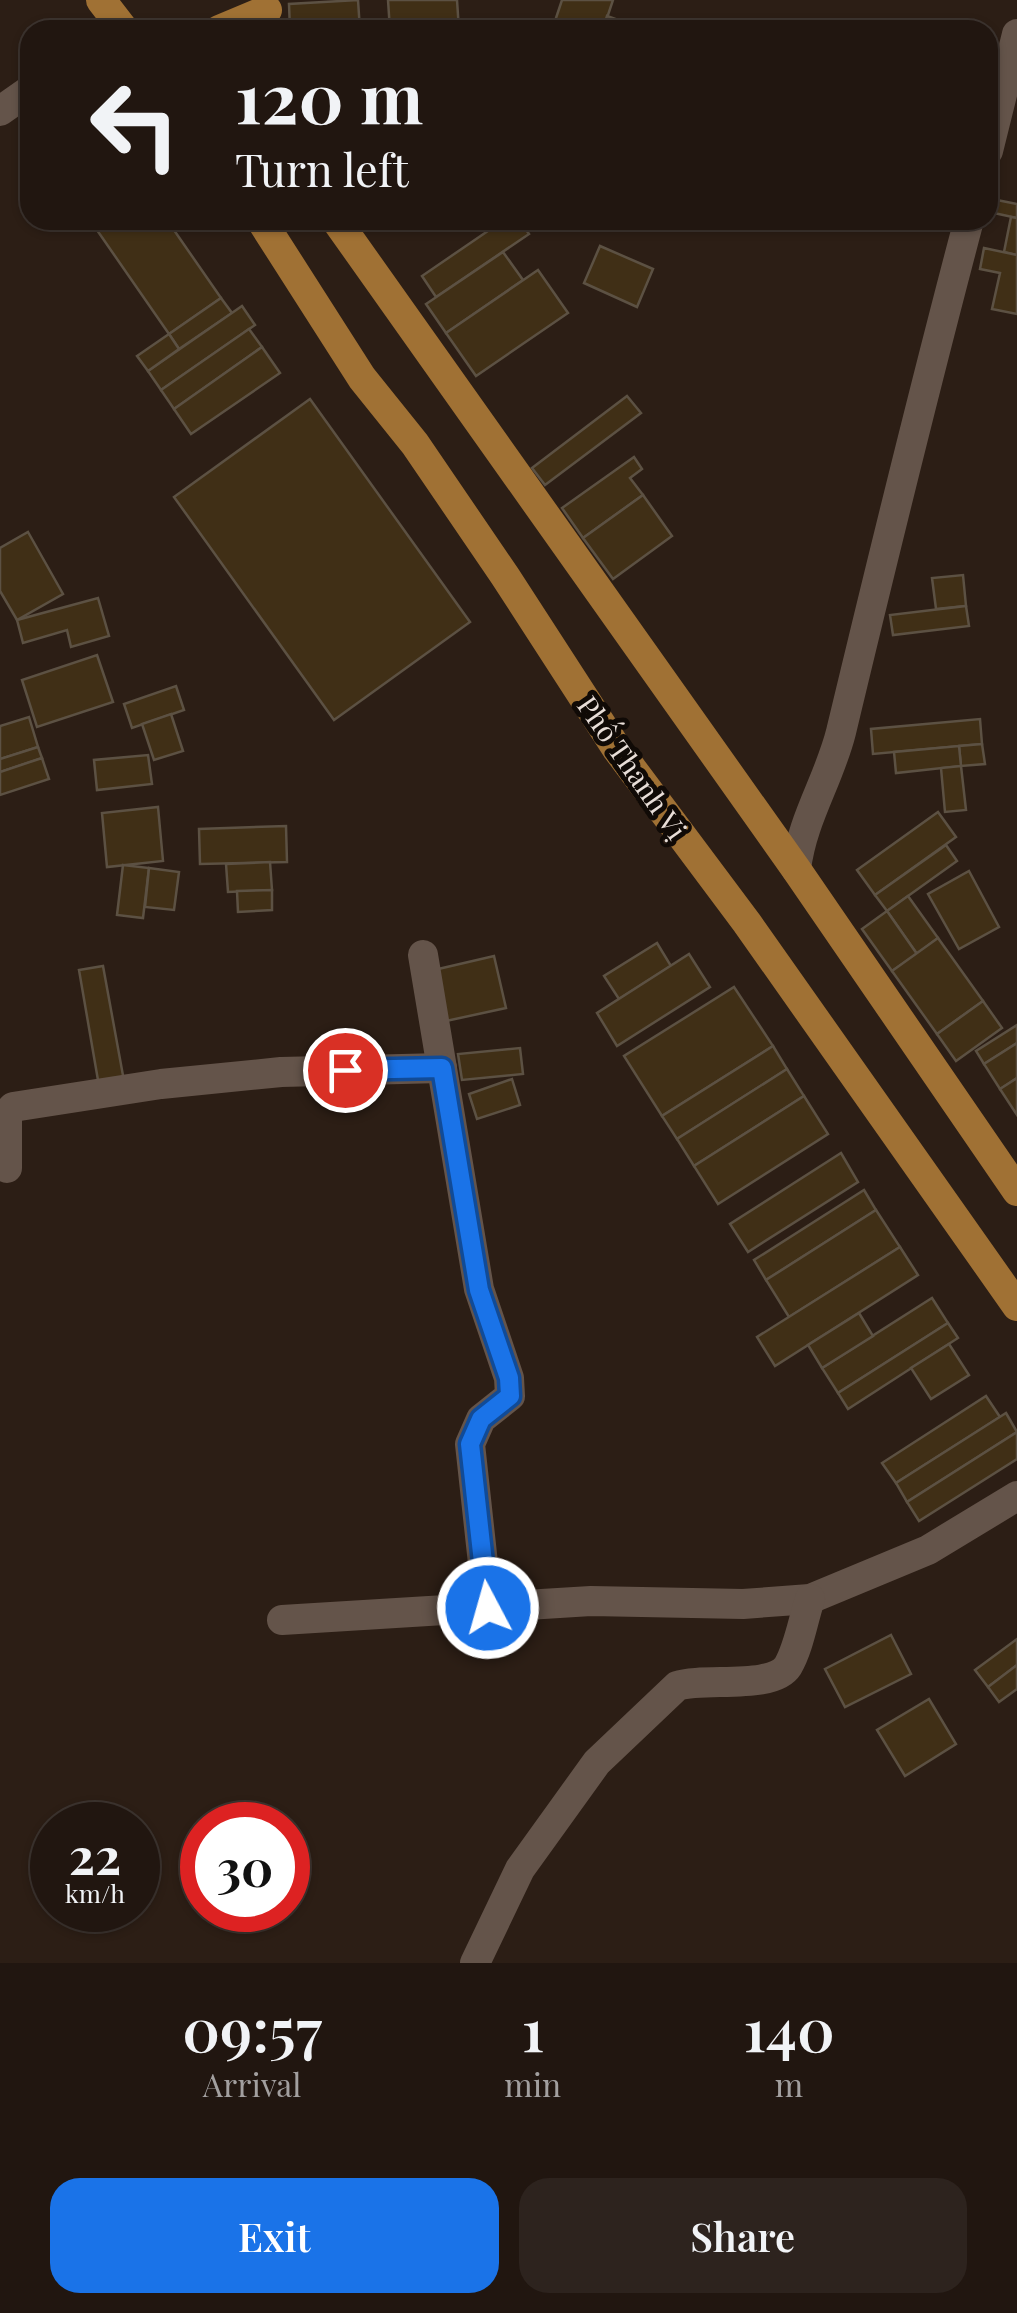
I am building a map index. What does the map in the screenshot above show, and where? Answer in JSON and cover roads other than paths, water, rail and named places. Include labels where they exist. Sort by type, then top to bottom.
[{"type":"main road","name":"Phố Thanh Vị","points":[[269,230],[362,378],[415,444],[617,749],[747,922],[1017,1306]]},
{"type":"main road","points":[[343,230],[796,869],[1017,1191]]},
{"type":"street","points":[[998,111],[1017,34]]},
{"type":"street","points":[[796,869],[800,838],[839,739],[966,230]]},
{"type":"street","points":[[423,954],[479,1290],[509,1378],[510,1396],[481,1419],[470,1444],[488,1608]]},
{"type":"street","points":[[7,1168],[7,1114],[14,1107],[161,1084],[280,1072],[442,1068]]},
{"type":"street","points":[[282,1620],[591,1601],[743,1604],[810,1599],[928,1550],[1017,1496]]},
{"type":"street","points":[[475,1963],[520,1868],[597,1762],[676,1686],[693,1680],[774,1678],[787,1668],[810,1599]]}]
